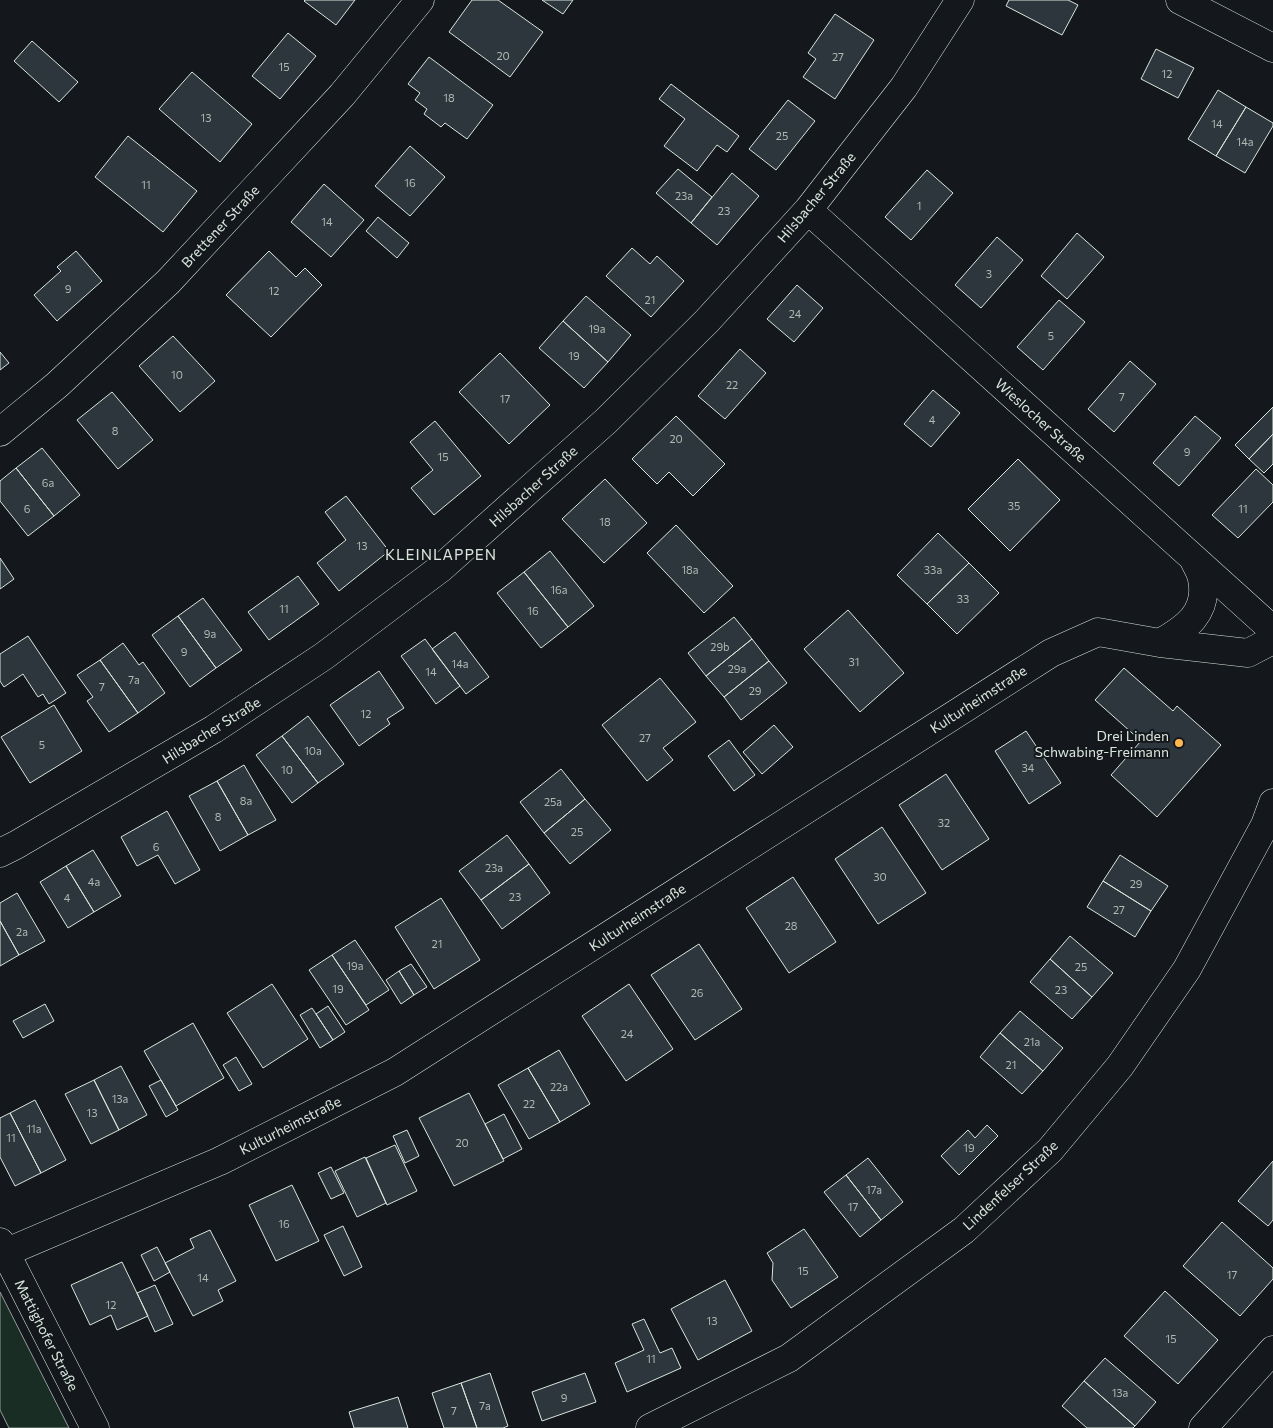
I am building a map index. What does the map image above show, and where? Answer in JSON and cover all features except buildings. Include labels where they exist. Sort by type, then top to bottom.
[{"type":"street","name":"Brettener Straße","points":[[0,432],[57,385],[168,282],[342,95],[420,0]]},
{"type":"street","name":"Hilsbacher Straße","points":[[0,853],[117,788],[221,725],[324,656],[441,568],[606,421],[707,321],[808,210],[904,87],[960,0]]},
{"type":"street","points":[[1180,0],[1273,48]]},
{"type":"street","name":"Wieslocher Straße","points":[[808,210],[1273,630]]},
{"type":"street","points":[[1160,643],[1183,630],[1199,609],[1203,595],[1202,578],[1192,558]]},
{"type":"street","name":"Kulturheimstraße","points":[[2,1250],[220,1161],[395,1072],[1051,653],[1098,632],[1160,643],[1248,654],[1273,640]]},
{"type":"street","name":"Lindenfelser Straße","points":[[650,1428],[789,1358],[964,1230],[1050,1150],[1120,1066],[1187,969],[1270,820]]},
{"type":"street","name":"Mattighofer Straße","points":[[2,1250],[95,1428]]},
{"type":"street","points":[[1203,1428],[1273,1350]]},
{"type":"green space","points":[[0,1292],[69,1428],[9,1428],[0,1410]]},
{"type":"place","name":"Drei Linden Schwabing-Freimann","points":[[1179,743]]},
{"type":"district","name":"KLEINLAPPEN","points":[[441,554]]}]
